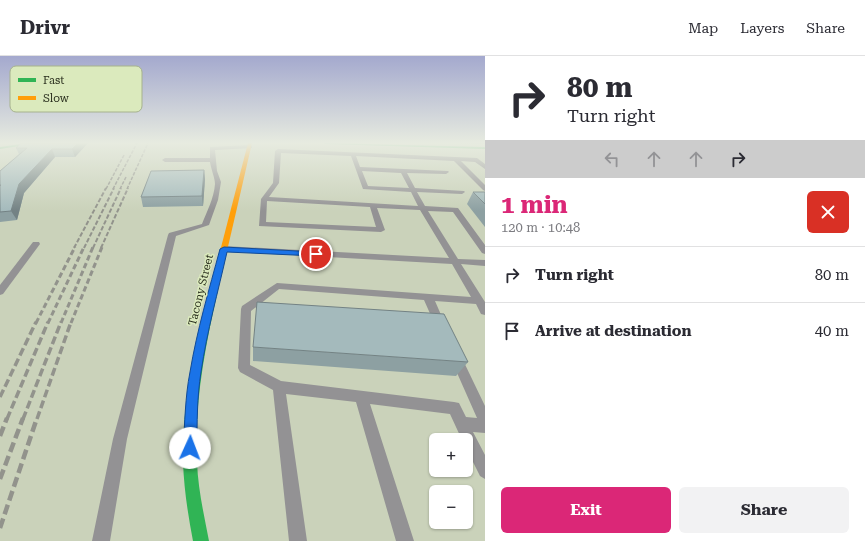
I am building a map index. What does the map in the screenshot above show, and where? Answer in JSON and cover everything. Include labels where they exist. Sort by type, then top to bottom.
[{"type":"main road","name":"Tacony Street","points":[[201,541],[190,462],[191,413],[195,374],[201,341],[245,166]]},
{"type":"lane","points":[[101,541],[120,439],[172,235],[205,225],[216,200],[218,182],[214,166]]},
{"type":"lane","points":[[277,166],[276,183],[264,199],[262,224],[381,230],[374,206]]},
{"type":"lane","points":[[357,166],[364,188],[462,192]]},
{"type":"lane","points":[[358,169],[386,166]]},
{"type":"lane","points":[[400,166],[414,189],[423,209],[485,311]]},
{"type":"lane","points":[[409,166],[446,172]]},
{"type":"lane","points":[[462,166],[485,189]]},
{"type":"lane","points":[[264,199],[455,210],[485,251]]},
{"type":"lane","points":[[0,292],[36,244]]},
{"type":"lane","points":[[224,249],[485,263]]},
{"type":"lane","points":[[479,301],[277,286],[246,309],[244,368],[279,387],[454,408],[485,470]]},
{"type":"lane","points":[[428,297],[444,331]]},
{"type":"lane","points":[[450,345],[485,421]]},
{"type":"lane","points":[[279,387],[298,541]]},
{"type":"lane","points":[[361,397],[405,541]]},
{"type":"lane","points":[[462,424],[485,426]]},
{"type":"building","points":[[6,166],[36,166],[19,184],[11,211],[0,212],[0,171]]},
{"type":"building","points":[[204,170],[202,196],[141,197],[151,171]]},
{"type":"building","points":[[473,192],[485,192],[485,204]]},
{"type":"building","points":[[257,302],[444,314],[468,362],[253,347]]},
{"type":"railway","points":[[106,189],[118,166]]},
{"type":"railway","points":[[113,189],[125,166]]},
{"type":"railway","points":[[127,189],[138,166]]},
{"type":"railway","points":[[120,189],[126,177]]},
{"type":"railway","points":[[74,248],[106,188]]},
{"type":"railway","points":[[84,248],[114,188]]},
{"type":"railway","points":[[93,248],[121,188]]},
{"type":"railway","points":[[101,248],[128,188]]},
{"type":"railway","points":[[36,323],[75,247]]},
{"type":"railway","points":[[48,323],[84,247]]},
{"type":"railway","points":[[61,323],[93,247]]},
{"type":"railway","points":[[71,323],[102,247]]},
{"type":"railway","points":[[0,397],[36,322]]},
{"type":"railway","points":[[7,419],[48,322]]},
{"type":"railway","points":[[23,419],[61,322]]},
{"type":"railway","points":[[37,419],[71,322]]},
{"type":"railway","points":[[0,436],[7,418]]},
{"type":"railway","points":[[0,479],[23,418]]},
{"type":"railway","points":[[0,528],[37,418]]},
{"type":"traffic: fast","points":[[201,541],[194,502],[190,462],[191,418],[196,375],[214,290]]},
{"type":"traffic: slow","points":[[214,290],[244,166]]},
{"type":"route","points":[[190,448],[191,413],[195,374],[201,341],[224,249],[316,254]]}]
